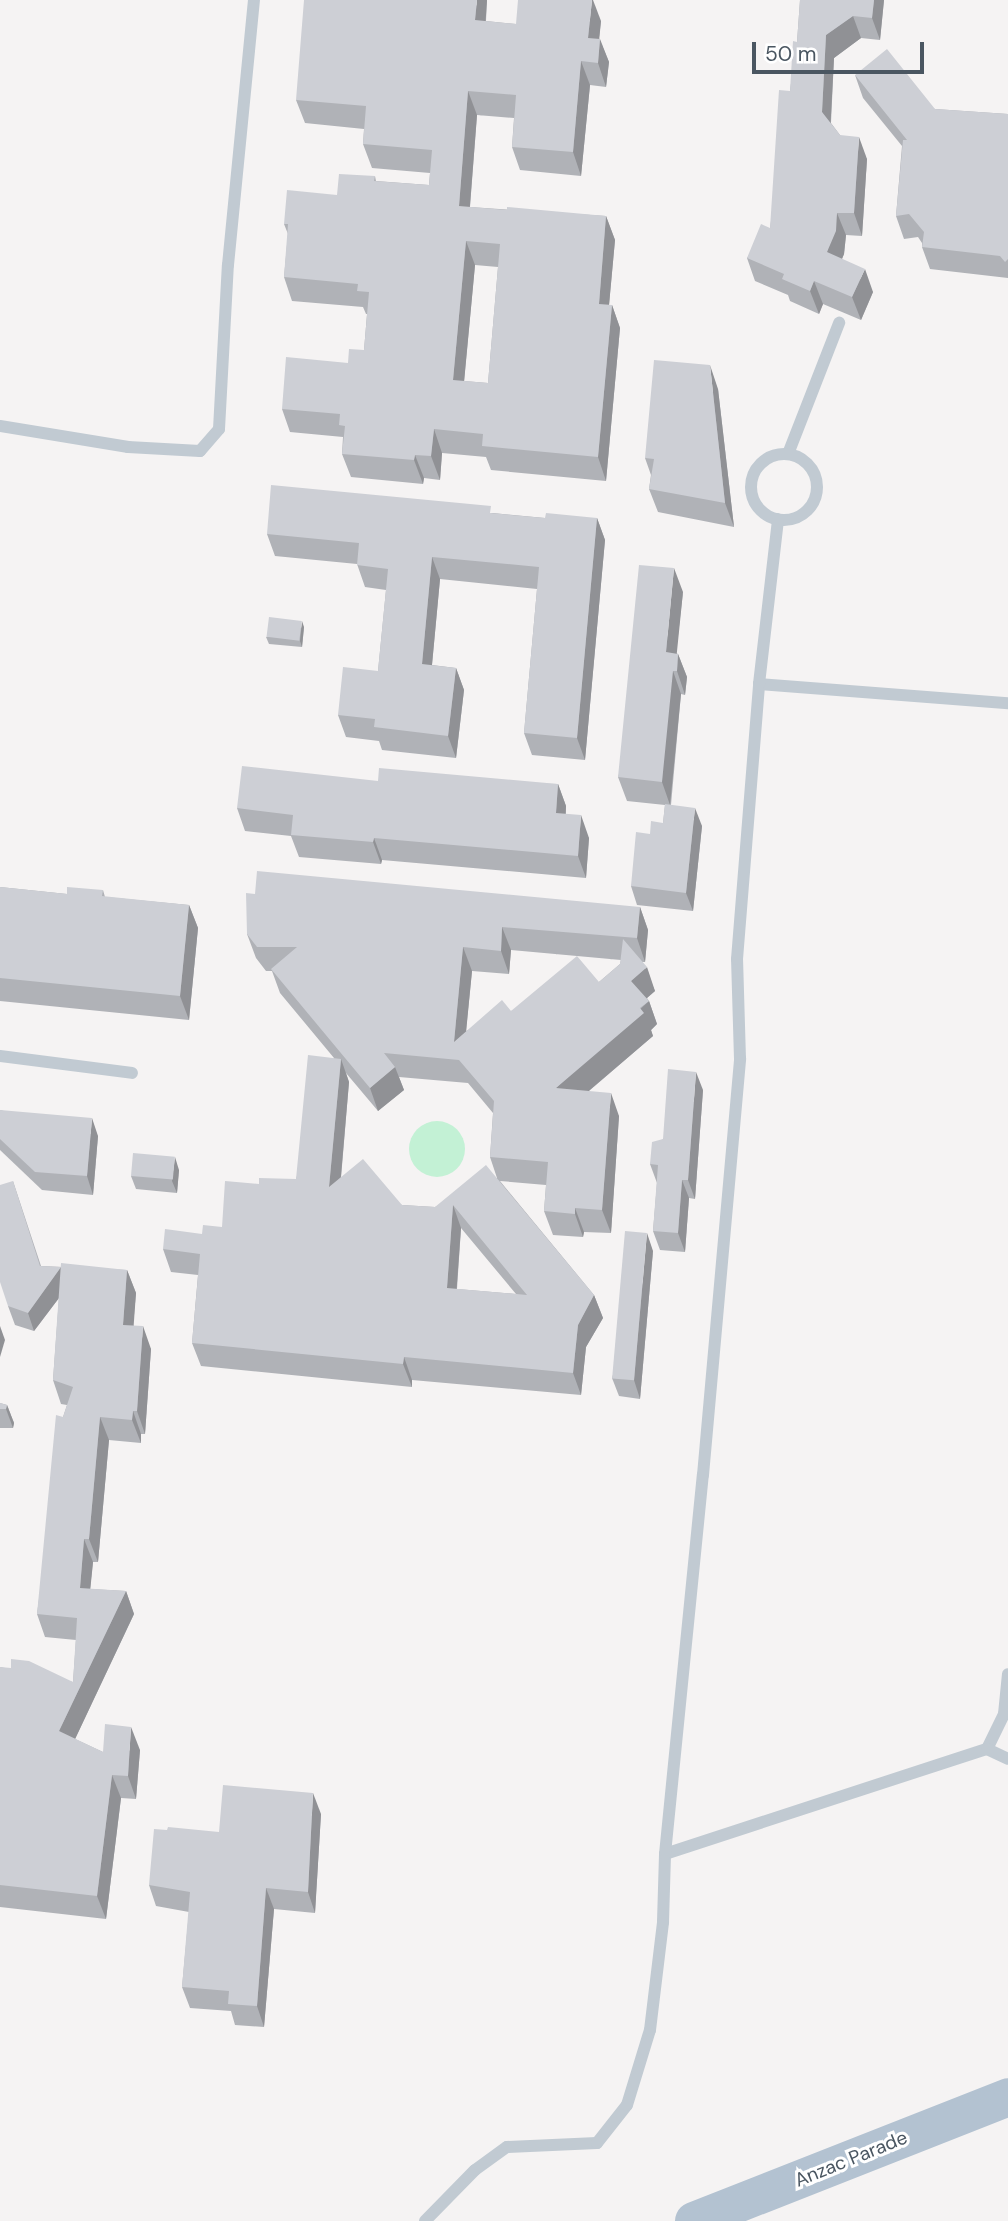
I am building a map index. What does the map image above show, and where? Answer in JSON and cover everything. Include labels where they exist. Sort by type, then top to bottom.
[{"type":"main road","name":"Anzac Parade","points":[[694,2221],[1008,2096]]},
{"type":"lane","points":[[0,426],[128,447],[200,452],[219,429],[228,265],[254,0]]},
{"type":"lane","points":[[788,454],[839,323]]},
{"type":"lane","points":[[788,454],[806,463],[816,482],[816,492],[813,502],[798,516],[778,519],[767,515],[753,499],[752,476],[766,459],[788,454]]},
{"type":"lane","points":[[425,2221],[475,2170],[507,2147],[597,2143],[627,2105],[650,2030],[663,1922],[665,1854],[704,1475],[739,1073],[737,959],[759,684],[778,519]]},
{"type":"lane","points":[[759,684],[1008,703]]},
{"type":"lane","points":[[0,1056],[132,1073]]},
{"type":"lane","points":[[987,1749],[1004,1714],[1008,1674]]},
{"type":"lane","points":[[665,1854],[987,1749],[1008,1759]]},
{"type":"green space","points":[[437,1121],[452,1126],[460,1134],[465,1149],[460,1164],[452,1172],[437,1177],[422,1172],[414,1164],[409,1149],[414,1134],[422,1126]]},
{"type":"building","points":[[304,0],[477,0],[475,20],[516,24],[518,0],[592,0],[588,38],[600,39],[598,63],[581,61],[573,152],[512,147],[516,95],[468,91],[459,206],[507,210],[507,207],[606,216],[599,304],[612,305],[598,457],[482,446],[483,434],[434,429],[431,456],[415,455],[414,460],[342,454],[345,426],[339,425],[340,414],[282,409],[286,357],[348,363],[349,349],[364,350],[369,292],[357,291],[358,284],[284,277],[288,224],[284,224],[287,190],[337,195],[339,174],[375,176],[374,181],[429,185],[432,150],[363,144],[366,106],[296,100]],"holes":[[[466,241],[500,244],[488,383],[453,380]]]},
{"type":"building","points":[[800,0],[874,0],[872,18],[853,16],[826,35],[822,112],[840,135],[859,137],[854,213],[837,213],[836,231],[827,252],[865,269],[852,297],[814,281],[810,291],[782,279],[784,274],[747,258],[761,224],[770,228],[779,90],[790,91],[793,41],[797,42]]},
{"type":"building","points":[[887,49],[935,109],[1008,114],[1008,259],[1005,262],[1000,256],[922,247],[924,232],[909,214],[896,216],[903,140],[907,140],[855,75]]},
{"type":"building","points":[[654,360],[710,365],[725,503],[649,489],[654,459],[645,458]]},
{"type":"building","points":[[271,485],[491,506],[490,513],[545,518],[546,513],[597,518],[577,738],[524,733],[539,567],[432,557],[422,664],[456,668],[448,736],[374,727],[375,719],[338,715],[343,667],[378,671],[388,569],[357,565],[359,543],[267,534]]},
{"type":"building","points":[[639,565],[674,568],[666,652],[678,654],[677,671],[673,671],[662,782],[618,777]]},
{"type":"building","points":[[269,617],[302,621],[299,641],[267,637]]},
{"type":"building","points":[[242,766],[378,781],[379,768],[558,784],[556,813],[581,815],[578,856],[374,838],[373,842],[291,835],[293,815],[237,808]]},
{"type":"building","points":[[665,804],[695,808],[686,893],[631,886],[636,832],[650,834],[651,821],[663,823]]},
{"type":"building","points":[[257,871],[640,907],[637,938],[502,927],[501,951],[463,947],[454,1042],[502,1000],[511,1011],[577,956],[599,982],[620,964],[623,939],[647,967],[631,981],[649,1001],[640,1008],[644,1013],[556,1088],[611,1093],[602,1210],[575,1208],[575,1214],[544,1211],[548,1162],[490,1157],[494,1101],[459,1060],[384,1053],[395,1067],[370,1088],[271,969],[297,947],[257,947],[247,934],[246,893],[255,894]]},
{"type":"building","points":[[0,887],[67,894],[67,887],[103,890],[102,896],[189,905],[180,996],[0,978]]},
{"type":"building","points":[[308,1055],[341,1059],[329,1187],[363,1159],[402,1205],[435,1207],[486,1165],[594,1295],[578,1325],[573,1373],[404,1357],[403,1364],[192,1343],[200,1254],[163,1249],[165,1229],[202,1234],[203,1225],[222,1227],[225,1181],[259,1184],[259,1178],[296,1179]],"holes":[[[453,1205],[527,1295],[447,1288]]]},
{"type":"building","points":[[668,1069],[696,1072],[688,1180],[682,1180],[678,1233],[653,1231],[658,1165],[650,1164],[652,1142],[663,1139]]},
{"type":"building","points":[[0,1110],[92,1118],[87,1176],[35,1172],[0,1139]]},
{"type":"building","points":[[133,1153],[175,1157],[173,1180],[131,1176]]},
{"type":"building","points":[[13,1181],[40,1266],[61,1267],[28,1313],[8,1306],[0,1282],[0,1185]]},
{"type":"building","points":[[625,1231],[647,1233],[634,1380],[612,1378]]},
{"type":"building","points":[[61,1263],[127,1270],[123,1325],[143,1326],[137,1411],[133,1411],[132,1420],[100,1417],[89,1539],[84,1539],[80,1588],[126,1591],[59,1731],[103,1752],[105,1724],[131,1727],[128,1776],[112,1775],[97,1896],[0,1885],[0,1667],[11,1668],[11,1659],[29,1661],[73,1682],[77,1618],[37,1614],[56,1415],[63,1417],[73,1387],[53,1380]]},
{"type":"building","points":[[0,1403],[7,1405],[6,1409],[0,1409]]},
{"type":"building","points":[[223,1785],[313,1793],[308,1892],[266,1888],[257,2006],[228,2004],[229,1991],[182,1987],[190,1892],[149,1885],[154,1829],[167,1830],[168,1827],[219,1832]]}]
